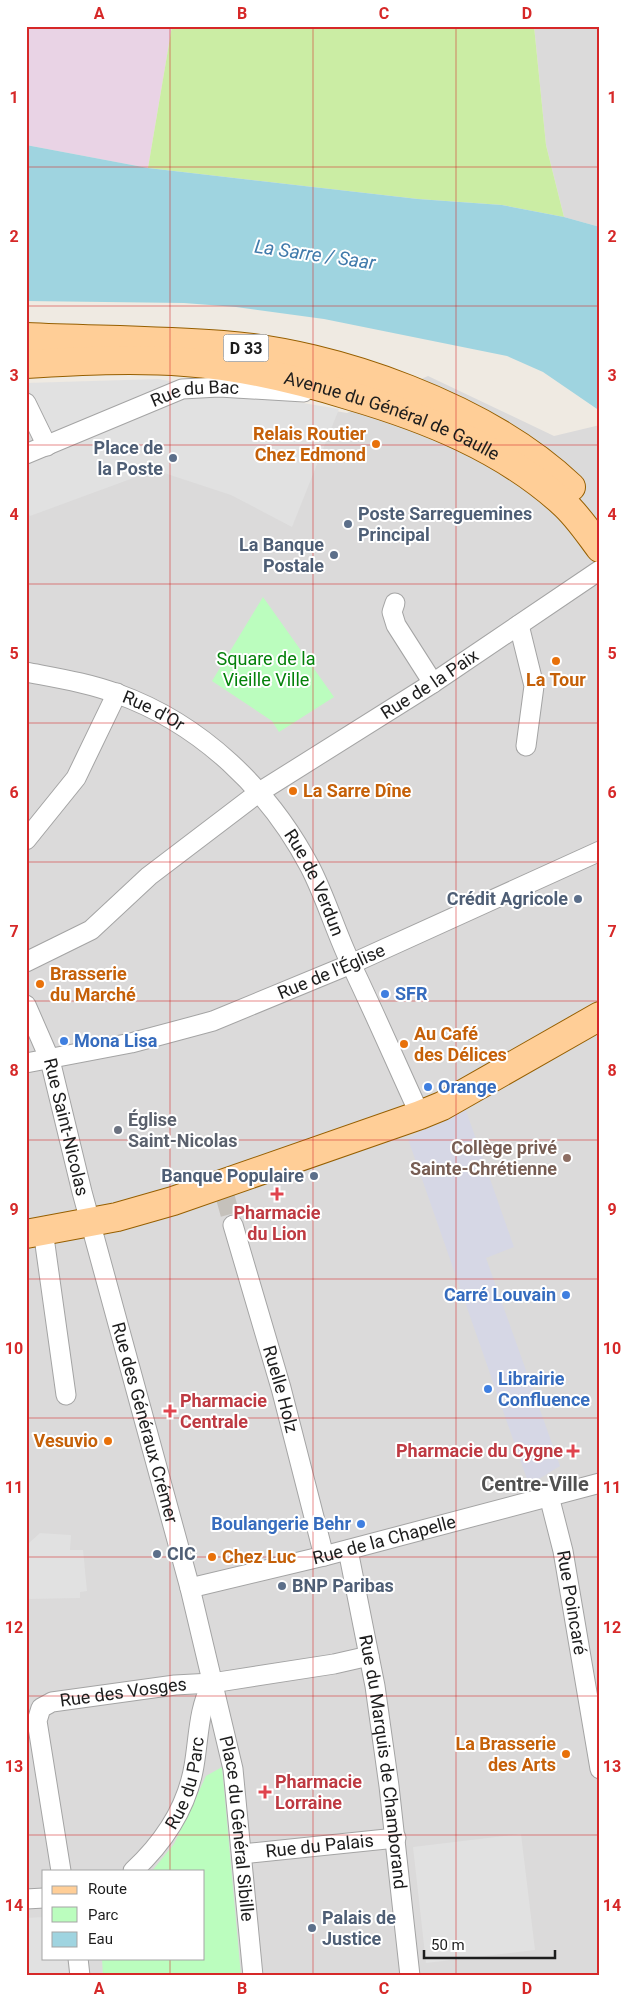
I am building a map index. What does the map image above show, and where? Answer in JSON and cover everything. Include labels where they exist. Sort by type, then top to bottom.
[{"type":"main road","name":"Avenue du Général de Gaulle","points":[[26,337],[224,345],[298,356],[356,372],[413,392],[456,410],[500,433],[529,452],[561,478],[580,496],[600,521]]},
{"type":"main road","name":"Avenue du Général de Gaulle","points":[[26,364],[121,358],[185,362],[238,368],[301,380],[373,402],[446,429],[520,471],[562,502],[600,548]]},
{"type":"main road","points":[[34,1232],[117,1217],[223,1190],[420,1115],[442,1106],[600,1016]]},
{"type":"street","name":"Rue du Bac","points":[[26,454],[182,389],[228,388],[300,392],[373,402]]},
{"type":"street","points":[[26,403],[47,446]]},
{"type":"street","name":"Rue de la Paix","points":[[26,962],[91,930],[149,876],[258,793],[432,683],[600,570]]},
{"type":"street","points":[[395,603],[392,612],[396,625],[432,683]]},
{"type":"street","points":[[519,625],[534,686],[526,746]]},
{"type":"street","name":"Rue d'Or","points":[[26,672],[64,679],[117,694],[186,727],[223,756],[258,793]]},
{"type":"street","points":[[26,840],[76,778],[117,694]]},
{"type":"street","name":"Rue de Verdun","points":[[258,793],[284,824],[310,868],[351,964],[420,1115]]},
{"type":"street","name":"Rue de l'Église","points":[[26,1063],[50,1060],[131,1043],[213,1021],[351,964],[600,851]]},
{"type":"street","name":"Rue Saint-Nicolas","points":[[26,1005],[50,1060],[90,1222]]},
{"type":"street","name":"Rue des Généraux Crémer","points":[[90,1222],[190,1588],[212,1683]]},
{"type":"street","name":"Ruelle Holz","points":[[233,1225],[281,1388],[324,1556]]},
{"type":"street","points":[[34,1232],[66,1395]]},
{"type":"street","name":"Rue de la Chapelle","points":[[190,1588],[348,1550],[600,1483]]},
{"type":"street","name":"Rue Poincaré","points":[[549,1496],[563,1550],[600,1769]]},
{"type":"street","name":"Rue du Marquis de Chamborand","points":[[348,1550],[369,1656],[396,1838],[410,1976]]},
{"type":"street","name":"Rue des Vosges","points":[[61,1870],[37,1721],[41,1708],[52,1702],[175,1685],[212,1683],[334,1664],[369,1656]]},
{"type":"street","name":"Place du Général Sibille","points":[[212,1683],[233,1769],[253,1976]]},
{"type":"street","name":"Rue du Parc","points":[[134,1870],[159,1844],[182,1806],[194,1766],[200,1713],[212,1683]]},
{"type":"street","name":"Rue du Palais","points":[[242,1854],[396,1838]]},
{"type":"street","points":[[26,1899],[42,1898]]},
{"type":"street","points":[[78,1960],[80,1976]]},
{"type":"shaded area","points":[[26,26],[172,26],[148,168],[26,145]]},
{"type":"shaded area","points":[[534,26],[600,26],[600,227],[564,217],[546,145]]},
{"type":"shaded area","points":[[428,376],[554,436],[600,425],[600,1976],[26,1976],[26,384],[165,381],[347,413]]},
{"type":"shaded area","name":"Place de la Poste","points":[[158,379],[339,409],[292,527],[231,495],[155,470],[30,516],[26,508],[26,447],[49,435],[26,383]]},
{"type":"shaded area","points":[[464,1105],[514,1247],[486,1258],[560,1466],[529,1485],[408,1139]]},
{"type":"shaded area","points":[[40,1533],[71,1535],[70,1550],[83,1550],[87,1591],[80,1592],[80,1598],[26,1599],[29,1543]]},
{"type":"shaded area","points":[[521,1834],[535,1950],[426,1963],[413,1847]]},
{"type":"shaded area","points":[[42,1917],[42,1960],[67,1960],[69,1976],[26,1976],[26,1918]]},
{"type":"green space","points":[[172,26],[534,26],[546,145],[564,217],[502,205],[418,199],[148,168]]},
{"type":"green space","name":"Square de la Vieille Ville","points":[[263,597],[334,697],[279,732],[272,721],[212,681]]},
{"type":"green space","points":[[222,1767],[241,1976],[103,1976],[102,1960],[205,1960],[205,1870],[153,1870],[174,1844],[206,1776]]},
{"type":"water","name":"La Sarre / Saar","points":[[26,145],[148,168],[418,199],[502,205],[564,217],[600,227],[600,411],[543,372],[507,356],[324,319],[236,307],[184,303],[26,301]]},
{"type":"tunnel","points":[[225,1196],[233,1225]]},
{"type":"place","name":"Relais Routier Chez Edmond","points":[[376,444]]},
{"type":"place","name":"Place de la Poste","points":[[173,458]]},
{"type":"place","name":"Poste Sarreguemines Principal","points":[[348,524]]},
{"type":"place","name":"La Banque Postale","points":[[334,555]]},
{"type":"place","name":"La Tour","points":[[556,661]]},
{"type":"place","name":"La Sarre Dîne","points":[[293,791]]},
{"type":"place","name":"Crédit Agricole","points":[[578,899]]},
{"type":"place","name":"Brasserie du Marché","points":[[40,984]]},
{"type":"place","name":"SFR","points":[[385,994]]},
{"type":"place","name":"Mona Lisa","points":[[64,1041]]},
{"type":"place","name":"Au Café des Délices","points":[[404,1044]]},
{"type":"place","name":"Orange","points":[[428,1087]]},
{"type":"place","name":"Église Saint-Nicolas","points":[[118,1130]]},
{"type":"place","name":"Collège privé Sainte-Chrétienne","points":[[567,1158]]},
{"type":"place","name":"Banque Populaire","points":[[314,1176]]},
{"type":"place","name":"Pharmacie du Lion","points":[[277,1194]]},
{"type":"place","name":"Carré Louvain","points":[[566,1295]]},
{"type":"place","name":"Librairie Confluence","points":[[488,1389]]},
{"type":"place","name":"Pharmacie Centrale","points":[[170,1411]]},
{"type":"place","name":"Vesuvio","points":[[108,1441]]},
{"type":"place","name":"Pharmacie du Cygne","points":[[573,1451]]},
{"type":"place","name":"Boulangerie Behr","points":[[361,1524]]},
{"type":"place","name":"CIC","points":[[157,1554]]},
{"type":"place","name":"Chez Luc","points":[[212,1557]]},
{"type":"place","name":"BNP Paribas","points":[[282,1586]]},
{"type":"place","name":"La Brasserie des Arts","points":[[566,1754]]},
{"type":"place","name":"Pharmacie Lorraine","points":[[265,1792]]},
{"type":"place","name":"Palais de Justice","points":[[312,1928]]},
{"type":"district","name":"Centre-Ville","points":[[535,1484]]}]
